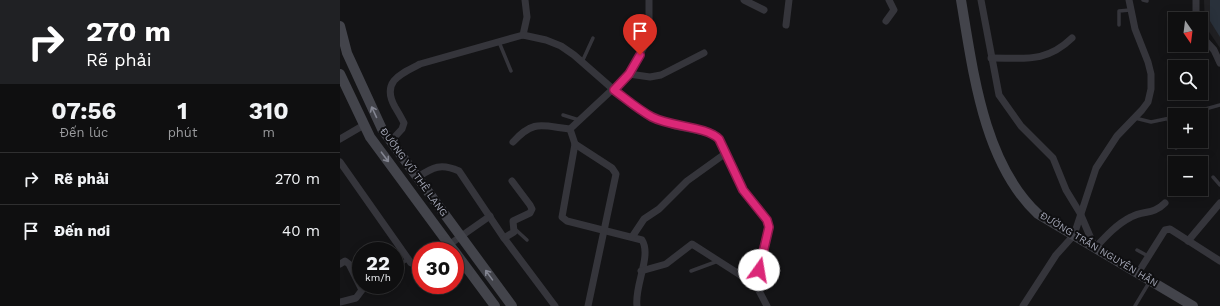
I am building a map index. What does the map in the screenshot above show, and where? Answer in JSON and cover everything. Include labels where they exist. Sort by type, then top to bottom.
[{"type":"street","points":[[523,36],[527,17],[525,0]]},
{"type":"street","points":[[513,142],[524,131],[531,127],[570,129],[614,90],[629,74],[645,45],[648,25],[649,0]]},
{"type":"street","points":[[786,25],[789,0]]},
{"type":"street","points":[[886,21],[894,10],[889,0]]},
{"type":"street","name":"ĐƯỜNG TRẦN NGUYÊN HÃN","points":[[961,0],[980,94],[991,136],[1002,165],[1020,194],[1038,214],[1193,306]]},
{"type":"street","points":[[981,0],[997,89],[1003,103],[1021,126],[1053,158],[1066,190],[1080,213],[1096,248],[1114,229],[1132,216],[1154,212],[1164,203]]},
{"type":"street","points":[[1023,306],[1056,255],[1074,235],[1096,168],[1117,136],[1148,102],[1151,77],[1148,62],[1135,29],[1129,0]]},
{"type":"street","points":[[1196,0],[1196,12]]},
{"type":"street","points":[[748,1],[764,10]]},
{"type":"street","name":"ĐƯỜNG VŨ THÊ LANG","points":[[341,32],[347,53],[382,129],[512,306]]},
{"type":"street","points":[[391,141],[402,129],[404,123],[394,106],[389,92],[392,82],[405,71],[420,64],[523,36],[546,40],[561,46],[614,90],[652,117],[675,126],[714,134],[719,139],[743,190],[767,220],[769,227],[756,285]]},
{"type":"street","points":[[991,58],[1039,58],[1052,54],[1061,49],[1072,38]]},
{"type":"street","points":[[1208,44],[1214,50],[1220,63]]},
{"type":"street","points":[[629,74],[650,77],[661,75],[704,54]]},
{"type":"street","name":"ĐƯỜNG VŨ THÊ LANG","points":[[340,74],[370,137],[448,242]]},
{"type":"street","points":[[340,139],[364,125]]},
{"type":"street","points":[[570,129],[575,144],[562,217],[566,221],[642,240],[645,245],[646,253],[636,296],[637,306]]},
{"type":"street","points":[[575,144],[612,168],[616,174],[588,306]]},
{"type":"street","points":[[632,237],[644,219],[662,206],[687,181],[726,153]]},
{"type":"street","points":[[340,162],[412,263]]},
{"type":"street","points":[[418,178],[433,168],[449,167],[459,172],[504,238],[555,306]]},
{"type":"street","points":[[504,238],[514,232],[513,221],[530,212],[532,209],[512,181]]},
{"type":"street","points":[[1188,240],[1220,203]]},
{"type":"street","points":[[457,242],[461,236],[490,216]]},
{"type":"street","points":[[1138,273],[1164,230],[1170,229],[1220,261]]},
{"type":"street","points":[[641,271],[666,264],[692,244],[756,285],[766,306]]},
{"type":"street","points":[[340,264],[345,261],[349,264],[362,290],[356,298],[340,302]]},
{"type":"street","name":"ĐƯỜNG VŨ THÊ LANG","points":[[464,264],[495,306]]},
{"type":"lane","points":[[1119,25],[1119,11],[1130,10]]},
{"type":"lane","points":[[582,62],[593,38]]},
{"type":"lane","points":[[499,42],[511,71]]},
{"type":"lane","points":[[1208,108],[1220,105]]},
{"type":"lane","points":[[563,115],[580,120]]},
{"type":"lane","points":[[1135,118],[1151,122],[1168,119]]},
{"type":"lane","points":[[1213,177],[1220,184]]},
{"type":"lane","points":[[514,228],[527,240]]},
{"type":"lane","points":[[1137,250],[1148,256]]},
{"type":"lane","points":[[404,262],[408,259]]},
{"type":"lane","points":[[691,271],[718,261]]},
{"type":"lane","points":[[1135,306],[1150,280]]},
{"type":"shaded area","points":[[1204,0],[1220,0],[1220,48],[1208,30],[1208,12],[1204,12]]},
{"type":"shaded area","points":[[1210,0],[1220,0],[1220,37],[1210,21]]},
{"type":"route","points":[[640,55],[629,74],[614,90],[652,117],[675,126],[714,134],[719,139],[743,190],[767,220],[769,227],[759,270]]}]
